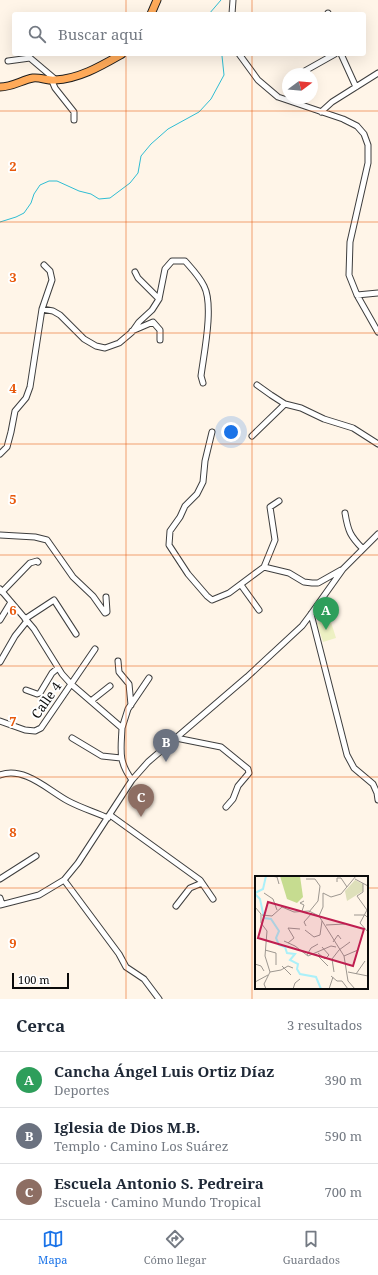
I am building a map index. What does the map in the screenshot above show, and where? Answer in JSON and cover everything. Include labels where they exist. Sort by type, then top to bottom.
[{"type":"main road","points":[[152,12],[157,0]]},
{"type":"main road","points":[[0,87],[8,87],[33,78],[54,80],[71,77],[92,70],[118,56]]},
{"type":"street","points":[[232,12],[233,2]]},
{"type":"street","points":[[240,56],[258,80],[278,97],[343,119],[357,126],[364,134],[368,145],[368,163],[350,242],[349,275],[357,295],[378,332]]},
{"type":"street","points":[[310,68],[331,56]]},
{"type":"street","points":[[341,56],[356,87]]},
{"type":"street","points":[[8,61],[30,58],[54,80],[55,88],[74,112],[74,120]]},
{"type":"street","points":[[321,112],[332,102],[378,72]]},
{"type":"street","points":[[42,310],[54,311],[84,339],[96,346],[105,348],[119,343],[132,332],[139,322],[152,310],[159,299],[164,269],[172,261],[185,261],[197,273],[205,287],[209,309],[201,376],[202,383]]},
{"type":"street","points":[[0,454],[7,447],[15,411],[26,398],[30,387],[42,310],[52,280],[50,271],[44,265]]},
{"type":"street","points":[[135,272],[138,278],[159,299]]},
{"type":"street","points":[[357,295],[378,293]]},
{"type":"street","points":[[132,332],[154,322],[160,330],[160,340]]},
{"type":"street","points":[[257,385],[271,396],[285,404],[301,408],[324,419],[353,428],[378,444]]},
{"type":"street","points":[[252,436],[285,404]]},
{"type":"street","points":[[212,432],[204,461],[203,482],[197,494],[186,506],[170,531],[169,545],[188,574],[212,600],[229,593],[264,567],[276,540],[270,507],[279,501]]},
{"type":"street","points":[[345,513],[348,530],[353,540],[363,549]]},
{"type":"street","points":[[0,898],[1,904],[39,895],[64,880],[78,863],[132,780],[148,762],[247,677],[293,634],[311,614],[343,569],[378,534]]},
{"type":"street","points":[[0,535],[35,537],[47,540],[73,577],[94,596],[104,613],[107,612],[108,609],[106,597]]},
{"type":"street","points":[[38,562],[30,563],[1,590],[26,620],[58,668],[71,684],[122,728]]},
{"type":"street","points":[[264,567],[289,573],[304,582],[318,583],[343,569]]},
{"type":"street","points":[[241,584],[259,610]]},
{"type":"street","points":[[0,662],[26,620],[54,600],[76,634]]},
{"type":"street","points":[[0,620],[11,602]]},
{"type":"street","points":[[311,614],[347,755],[354,768],[373,784],[378,800]]},
{"type":"street","name":"Calle 4","points":[[0,721],[25,730],[35,731],[41,728],[95,649]]},
{"type":"street","points":[[118,661],[119,672],[129,684],[131,705]]},
{"type":"street","points":[[26,690],[36,694],[40,693],[52,673],[58,668]]},
{"type":"street","points":[[132,780],[125,770],[121,758],[122,728],[128,709],[149,678]]},
{"type":"street","points":[[91,702],[110,686]]},
{"type":"street","points":[[72,738],[102,756],[121,758]]},
{"type":"street","points":[[176,738],[221,747],[248,769],[249,773],[238,786],[233,799],[226,807]]},
{"type":"street","points":[[0,775],[4,773],[16,773],[31,778],[69,801],[109,816],[200,880],[213,899]]},
{"type":"street","points":[[0,879],[36,856]]},
{"type":"street","points":[[64,880],[119,954],[126,967],[144,979],[159,999]]},
{"type":"street","points":[[176,906],[190,888],[202,883]]},
{"type":"green space","points":[[330,619],[336,638],[323,642],[317,623]]},
{"type":"waterway","points":[[211,12],[221,0]]},
{"type":"waterway","points":[[0,222],[24,213],[40,185],[49,181],[57,181],[79,191],[91,194],[99,199],[110,198],[130,183],[138,173],[141,156],[151,144],[168,129],[199,112],[211,99],[224,75],[222,56]]},
{"type":"place","name":"Cancha Ángel Luis Ortiz Díaz","points":[[326,630]]},
{"type":"place","name":"Iglesia de Dios M.B.","points":[[166,762]]},
{"type":"place","name":"Escuela Antonio S. Pedreira","points":[[141,817]]}]
